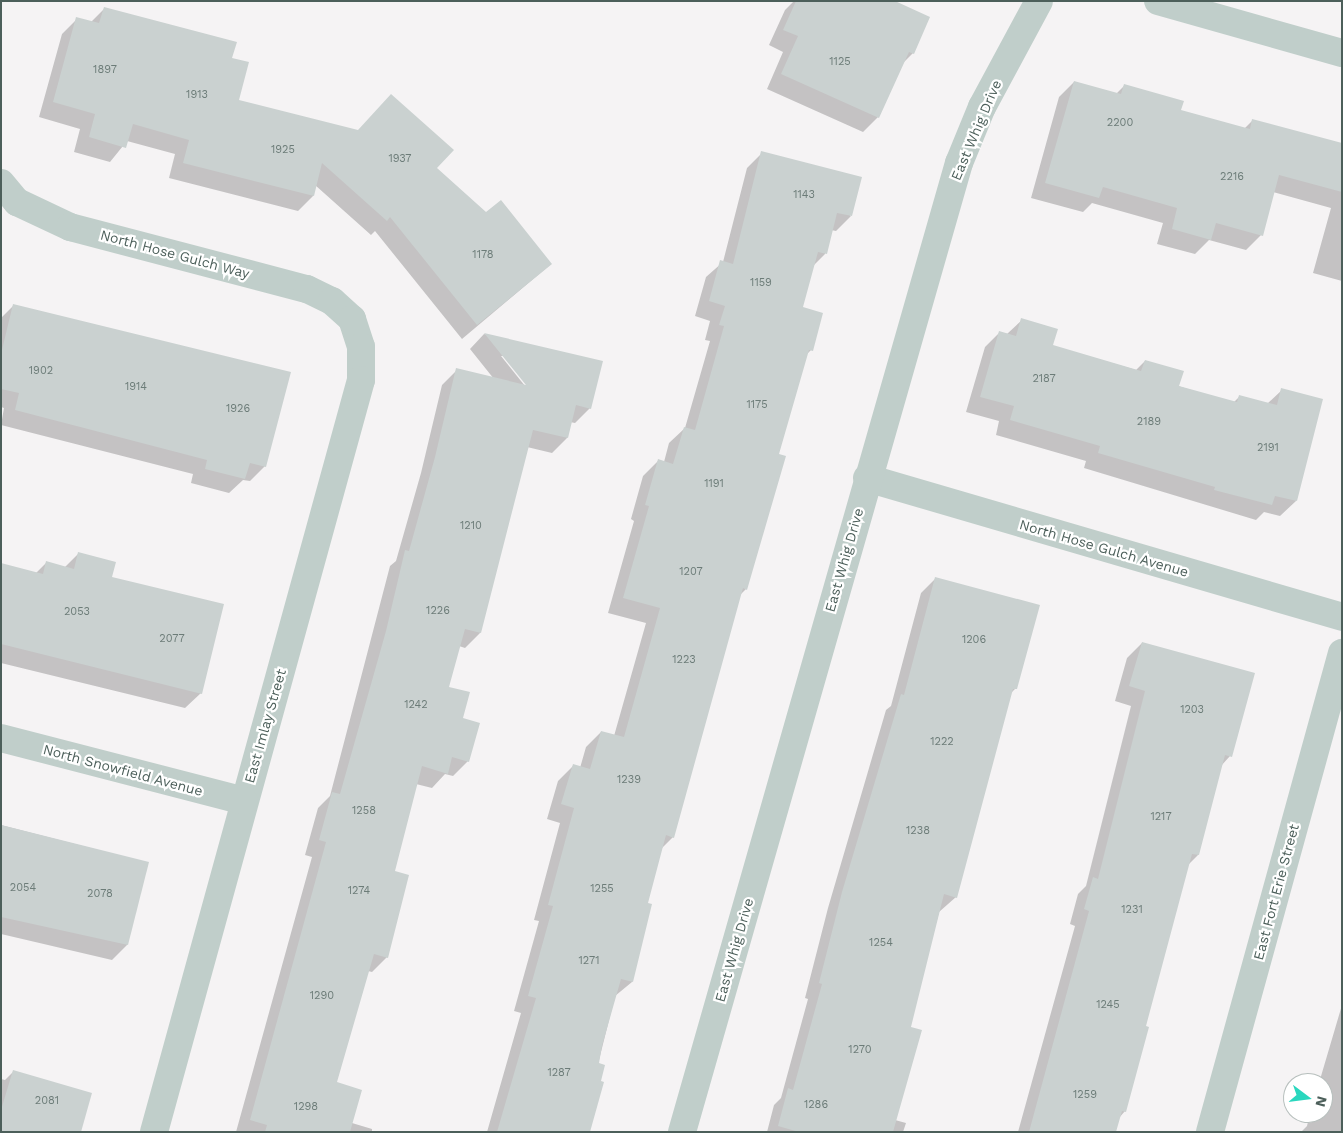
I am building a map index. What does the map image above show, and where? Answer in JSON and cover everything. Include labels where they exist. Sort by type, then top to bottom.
[{"type":"street","name":"East Whig Drive","points":[[682,1132],[867,478],[959,163],[982,107],[1039,1]]},
{"type":"street","points":[[1158,1],[1342,53]]},
{"type":"street","name":"North Hose Gulch Way","points":[[1,183],[18,202],[70,227],[307,289],[332,301],[352,319]]},
{"type":"street","name":"East Imlay Street","points":[[154,1132],[361,380],[361,347],[352,319]]},
{"type":"street","name":"North Hose Gulch Avenue","points":[[867,478],[1342,617]]},
{"type":"street","name":"East Fort Erie Street","points":[[1210,1132],[1342,653]]},
{"type":"street","name":"North Snowfield Avenue","points":[[1,738],[244,802]]},
{"type":"building","points":[[796,1],[895,1],[930,17],[914,54],[909,52],[879,118],[781,74],[798,36],[783,30]]},
{"type":"building","points":[[104,7],[237,42],[232,58],[249,62],[239,100],[358,130],[391,94],[454,150],[437,168],[486,212],[501,200],[552,264],[477,325],[390,217],[387,221],[322,163],[314,196],[183,163],[189,140],[133,124],[126,148],[89,137],[95,114],[53,102],[76,17],[99,23]]},
{"type":"building","points":[[1074,81],[1121,94],[1124,84],[1184,101],[1181,110],[1250,129],[1252,119],[1342,143],[1342,192],[1279,175],[1263,236],[1216,223],[1211,240],[1172,229],[1177,208],[1103,187],[1099,198],[1045,183]]},
{"type":"building","points":[[761,151],[862,177],[852,216],[837,213],[827,254],[818,252],[803,307],[823,313],[813,351],[809,350],[779,454],[786,456],[747,590],[743,588],[674,838],[666,835],[648,903],[652,904],[633,982],[621,979],[602,1046],[599,1063],[605,1065],[601,1081],[604,1082],[590,1132],[497,1132],[536,998],[528,996],[553,906],[548,905],[574,808],[561,804],[573,764],[590,769],[601,731],[624,737],[660,608],[623,598],[649,506],[645,505],[658,459],[673,464],[684,427],[695,430],[724,326],[719,325],[725,306],[709,301],[720,260],[733,264]]},
{"type":"building","points":[[13,304],[291,372],[266,467],[250,463],[245,479],[205,469],[207,460],[15,410],[19,393],[1,389],[1,354]]},
{"type":"building","points":[[1021,318],[1058,329],[1053,345],[1141,371],[1145,360],[1184,371],[1179,386],[1237,402],[1239,395],[1277,405],[1281,388],[1323,399],[1297,501],[1275,496],[1272,505],[1214,490],[1215,487],[1098,453],[1100,446],[1010,420],[1014,406],[980,397],[999,331],[1016,336]]},
{"type":"building","points":[[484,333],[603,361],[591,409],[576,405],[568,438],[533,430],[481,633],[465,629],[449,687],[470,692],[463,718],[480,723],[469,762],[452,757],[448,774],[422,766],[395,871],[409,875],[388,958],[374,954],[337,1082],[362,1090],[350,1132],[265,1132],[267,1125],[250,1120],[326,842],[319,840],[332,792],[340,794],[386,631],[405,550],[409,551],[435,457],[456,368],[526,385]]},
{"type":"building","points":[[78,552],[116,562],[112,577],[224,604],[202,694],[1,644],[1,563],[43,574],[46,561],[74,569]]},
{"type":"building","points":[[935,577],[1040,605],[1017,689],[1013,689],[957,898],[944,894],[911,1027],[922,1030],[893,1132],[799,1132],[778,1126],[788,1088],[793,1090],[822,984],[819,983],[842,892],[901,694],[904,695]]},
{"type":"building","points":[[1142,642],[1255,673],[1232,757],[1225,755],[1199,855],[1192,854],[1146,1026],[1149,1027],[1126,1112],[1122,1111],[1116,1132],[1029,1132],[1089,911],[1084,909],[1093,877],[1098,879],[1145,691],[1129,686]]},
{"type":"building","points":[[1,825],[149,862],[128,945],[1,917]]},
{"type":"building","points":[[13,1070],[92,1093],[81,1132],[1,1132],[1,1110]]}]
